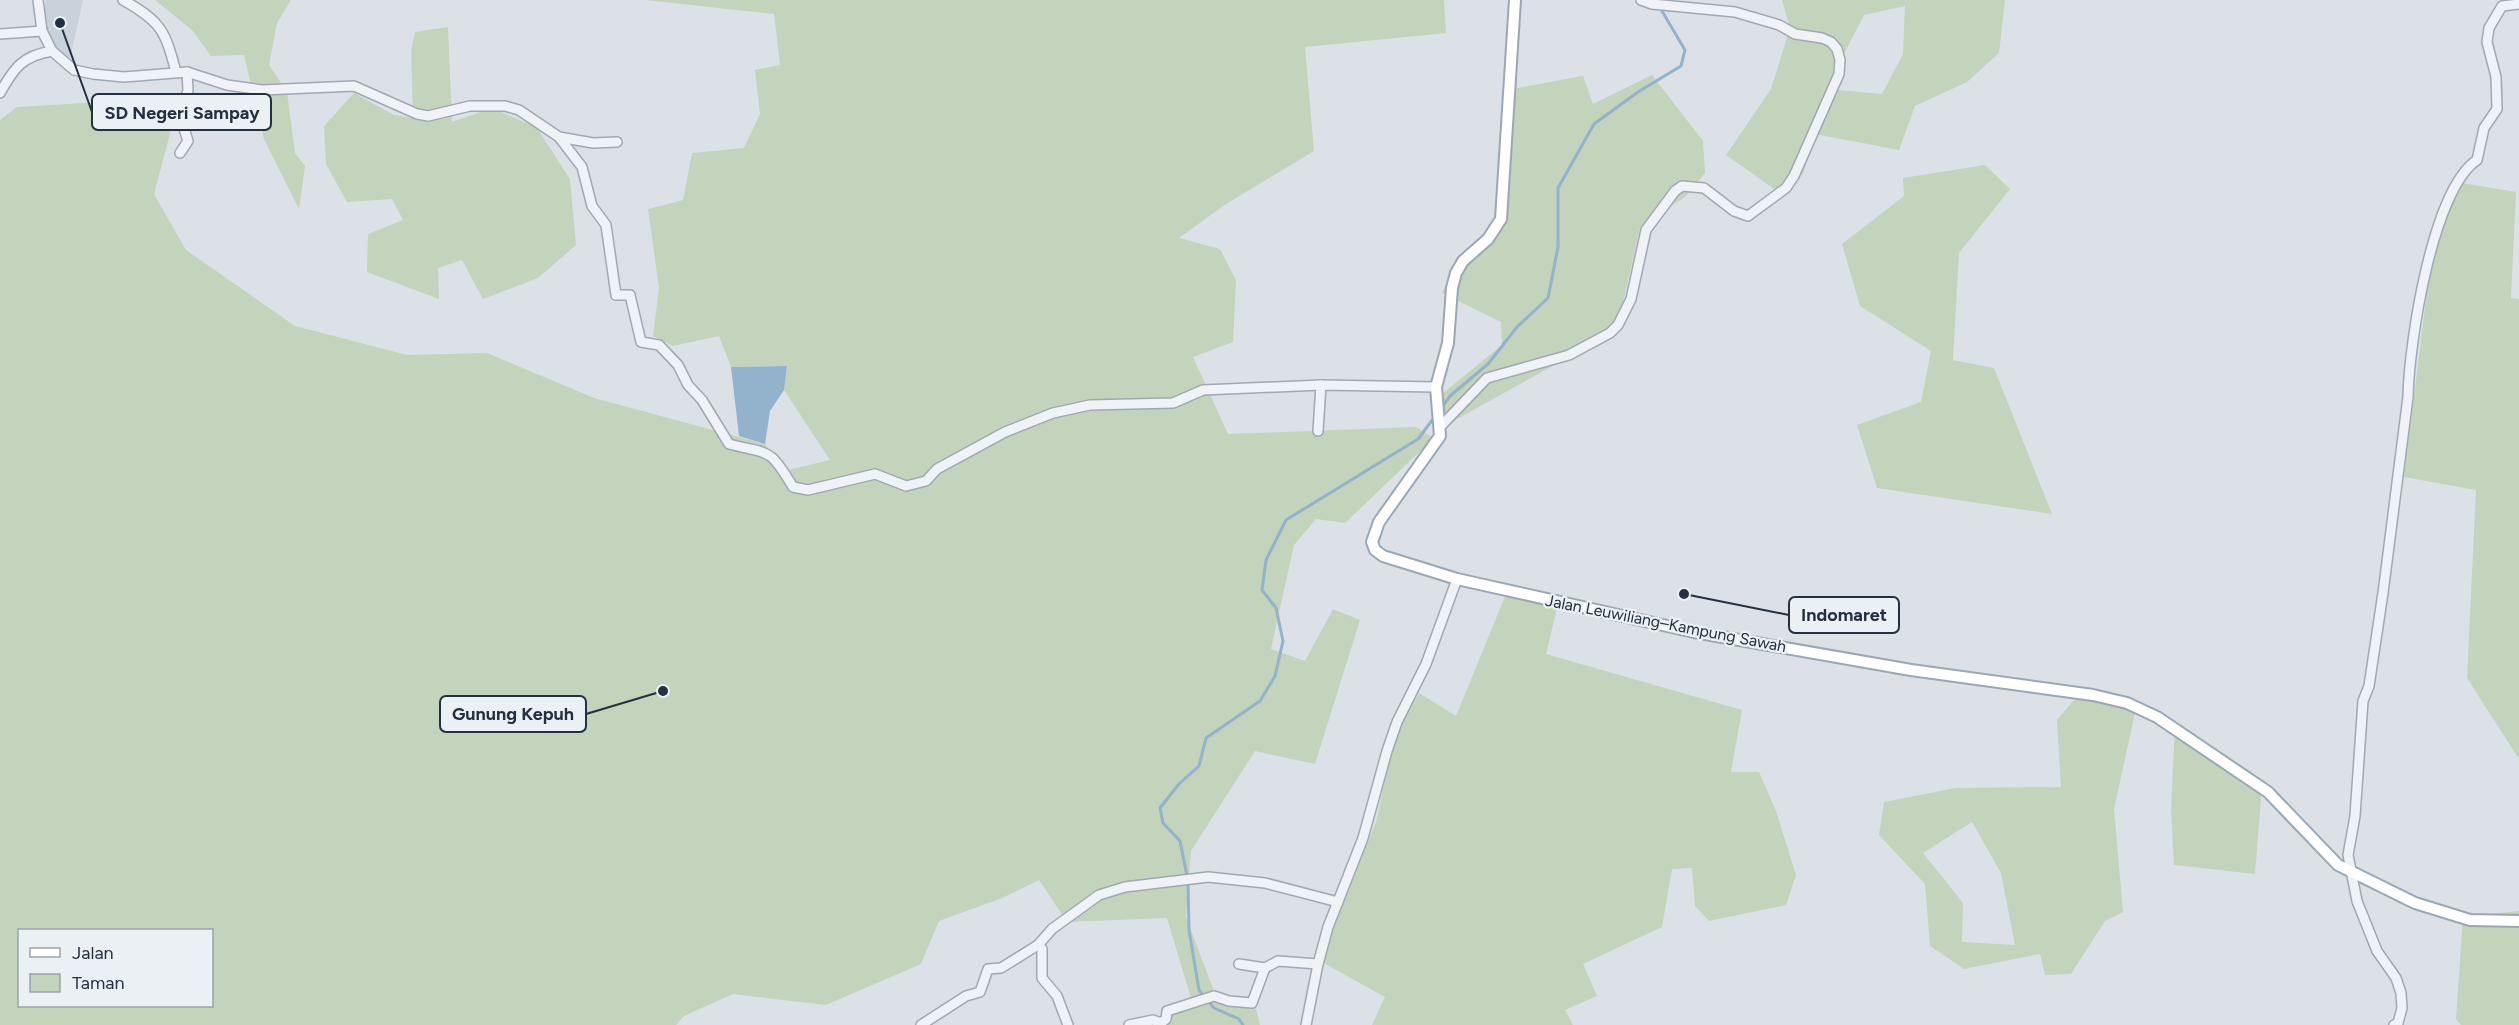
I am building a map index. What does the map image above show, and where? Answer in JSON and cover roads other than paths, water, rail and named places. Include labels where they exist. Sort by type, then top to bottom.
[{"type":"main road","points":[[1440,425],[1436,402],[1437,387],[1448,344],[1452,288],[1456,273],[1463,261],[1488,239],[1501,219],[1515,0]]},
{"type":"main road","name":"Jalan Leuwiliang–Kampung Sawah","points":[[1440,425],[1437,442],[1379,522],[1372,543],[1375,550],[1383,556],[1457,579],[1694,632],[1911,670],[2093,695],[2127,703],[2157,717],[2268,792],[2338,865],[2351,874],[2415,903],[2470,920],[2519,921]]},
{"type":"street","points":[[38,0],[42,31],[52,51],[75,70],[93,74],[152,76],[187,72],[227,85],[262,90],[354,86],[428,116],[470,106],[505,106],[519,110],[558,137],[582,167],[592,206],[606,225],[616,295],[630,295],[641,342],[659,345],[678,365],[688,386],[702,400],[729,444],[764,450],[778,461],[793,487],[808,490],[875,474],[906,486],[926,481],[937,469],[1005,432],[1053,413],[1090,405],[1173,403],[1203,390],[1321,386],[1437,387]]},
{"type":"street","points":[[123,0],[155,21],[165,34],[176,72]]},
{"type":"street","points":[[1440,425],[1488,378],[1569,355],[1610,333],[1618,324],[1631,300],[1646,230],[1675,191],[1682,186],[1704,188],[1734,211],[1748,216],[1786,188],[1794,176],[1839,74],[1840,60],[1837,49],[1831,42],[1822,38],[1795,34],[1779,25],[1735,12],[1664,6],[1641,0]]},
{"type":"street","points":[[2394,1025],[2398,1023],[2402,1008],[2402,993],[2396,978],[2377,951],[2357,901],[2348,855],[2355,816],[2363,701],[2369,686],[2383,593],[2408,397],[2409,372],[2430,251],[2443,211],[2466,167],[2477,160],[2484,128],[2497,110],[2496,78],[2487,42],[2489,27],[2502,3],[2519,4]]},
{"type":"street","points":[[0,34],[42,31]]},
{"type":"street","points":[[0,93],[15,67],[40,53],[52,51]]},
{"type":"street","points":[[180,153],[188,141],[179,113],[188,91],[187,72]]},
{"type":"street","points":[[558,137],[593,142],[617,142]]},
{"type":"street","points":[[1318,431],[1321,386]]},
{"type":"street","points":[[1306,1025],[1318,964],[1338,902],[1364,838],[1397,722],[1426,664],[1457,579]]},
{"type":"street","points":[[921,1025],[966,996],[980,992],[988,969],[1001,968],[1038,945],[1059,923],[1099,895],[1125,887],[1190,879],[1243,880],[1338,902]]},
{"type":"street","points":[[1038,945],[1042,949],[1042,978],[1056,996],[1068,1025]]},
{"type":"street","points":[[1239,964],[1264,968],[1278,961],[1318,964]]},
{"type":"street","points":[[1129,1025],[1153,1020],[1161,1023],[1166,1019],[1167,1011],[1201,998],[1214,996],[1252,1003],[1264,968]]},
{"type":"water","points":[[787,366],[784,390],[770,411],[765,444],[739,436],[731,367]]},
{"type":"waterway","points":[[1442,407],[1450,396],[1488,364],[1517,327],[1548,298],[1558,247],[1558,188],[1594,124],[1638,92],[1681,66],[1685,50],[1659,6]]},
{"type":"waterway","points":[[1187,876],[1180,841],[1163,823],[1160,808],[1179,784],[1199,766],[1206,738],[1260,701],[1275,676],[1283,641],[1276,608],[1262,590],[1266,560],[1286,520],[1418,439],[1436,415]]},
{"type":"waterway","points":[[1188,883],[1189,930],[1199,990],[1214,1008],[1239,1019],[1243,1025]]},
{"type":"place","name":"SD Negeri Sampay","points":[[60,23]]},
{"type":"place","name":"Indomaret","points":[[1684,594]]},
{"type":"place","name":"Gunung Kepuh","points":[[663,691]]}]
